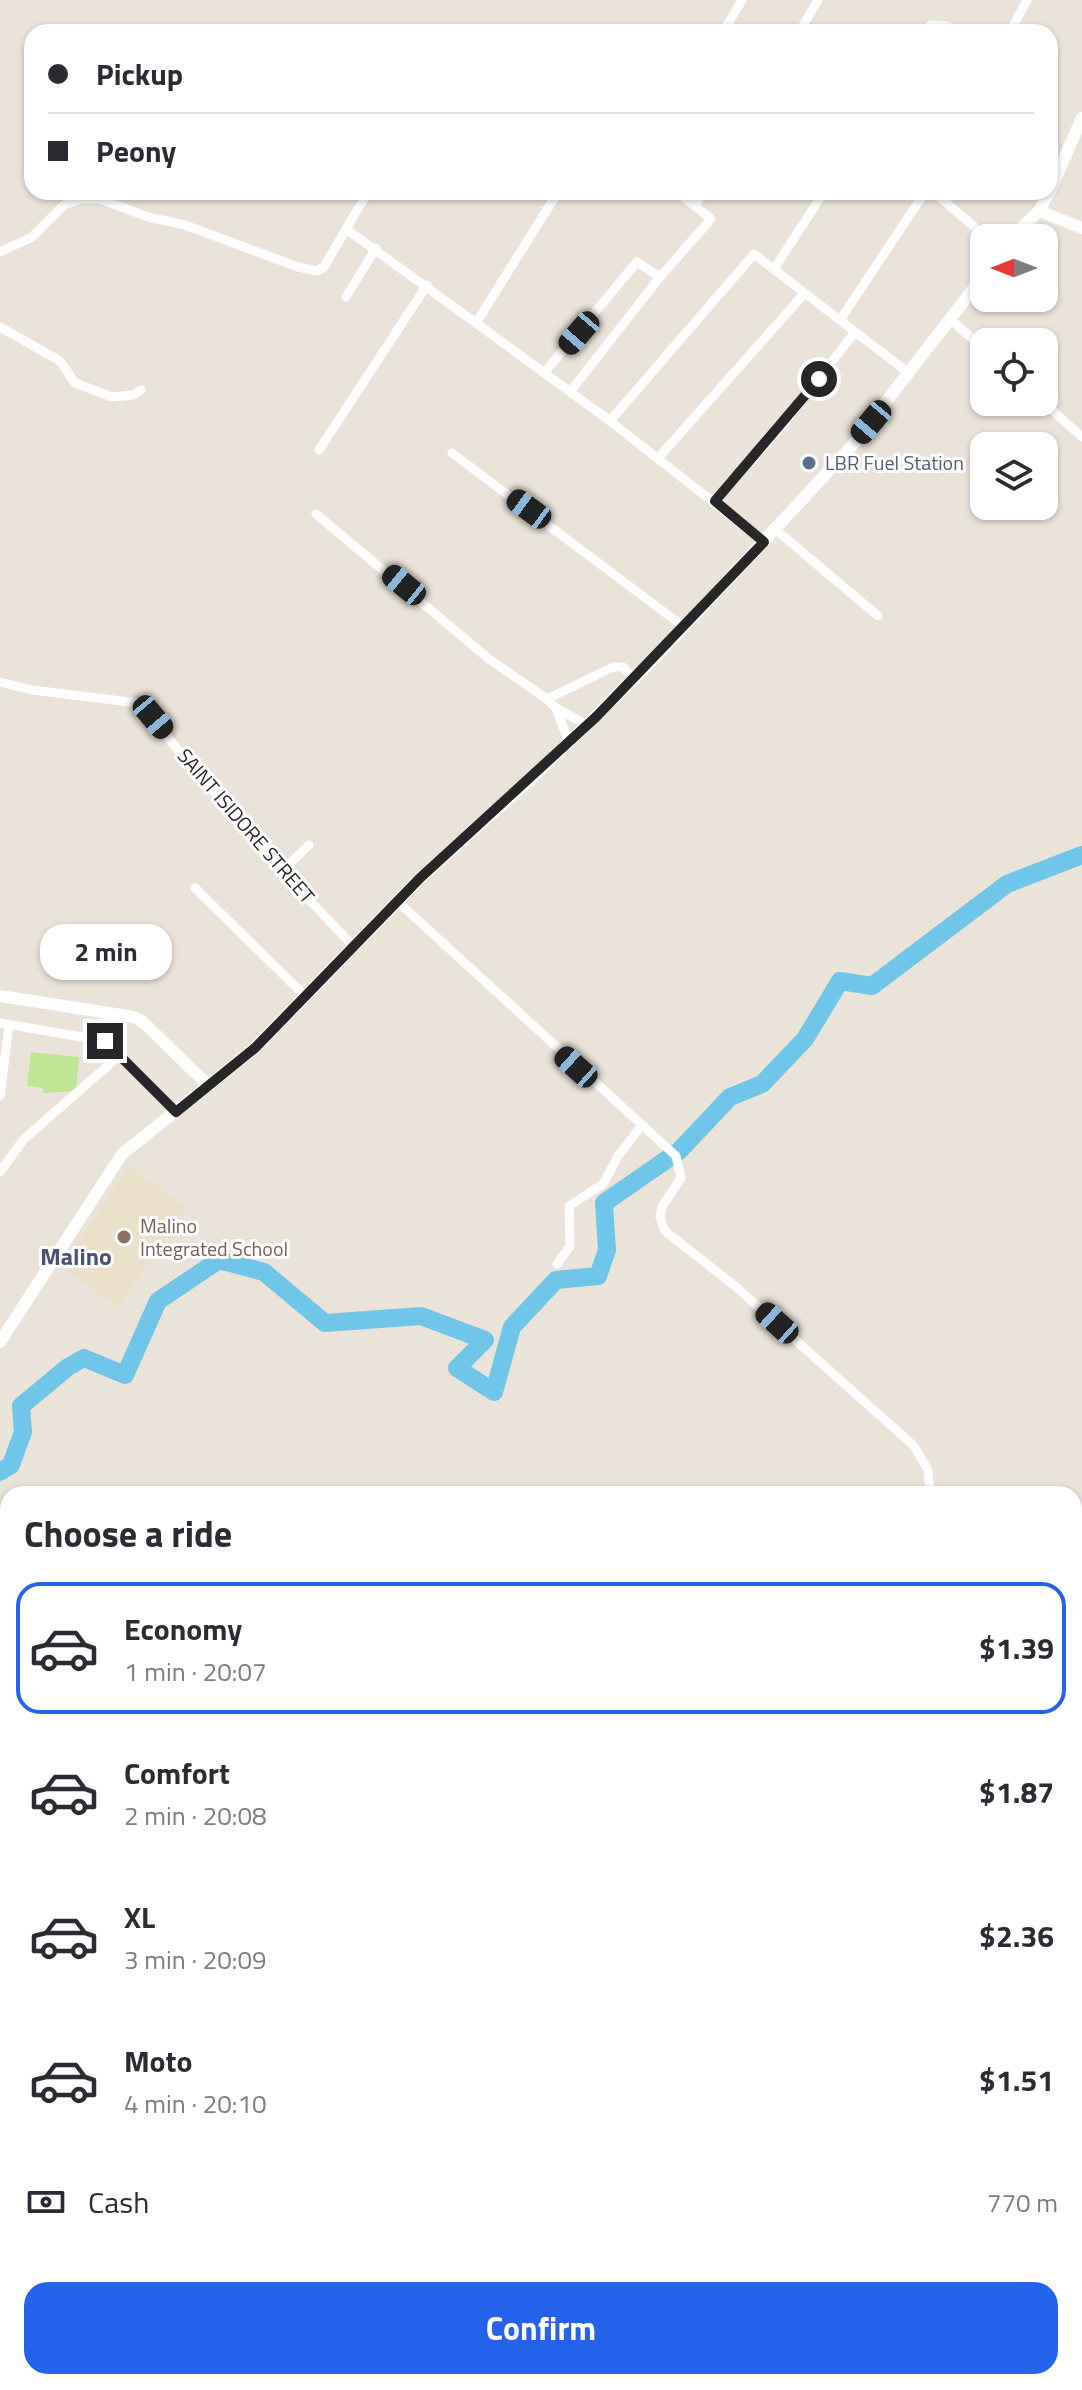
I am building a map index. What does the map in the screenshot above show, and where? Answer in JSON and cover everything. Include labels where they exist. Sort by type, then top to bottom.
[{"type":"street","points":[[728,24],[742,0]]},
{"type":"street","points":[[804,24],[818,0]]},
{"type":"street","points":[[1014,24],[1027,0]]},
{"type":"street","points":[[1058,173],[1082,118]]},
{"type":"street","points":[[0,252],[8,251],[32,237],[64,205],[78,200]]},
{"type":"street","points":[[103,200],[317,271],[324,267],[363,200]]},
{"type":"street","points":[[476,323],[553,200]]},
{"type":"street","points":[[570,392],[660,277],[711,219],[690,200]]},
{"type":"street","points":[[696,204],[698,200]]},
{"type":"street","points":[[774,269],[819,200]]},
{"type":"street","points":[[840,320],[920,200]]},
{"type":"street","points":[[943,200],[971,224]]},
{"type":"street","points":[[1026,224],[1045,200]]},
{"type":"street","points":[[1039,211],[1082,228]]},
{"type":"street","points":[[346,229],[427,285],[659,457],[764,542]]},
{"type":"street","points":[[346,297],[376,248]]},
{"type":"street","points":[[610,421],[754,254],[803,295],[910,374]]},
{"type":"street","points":[[544,373],[637,262],[660,277]]},
{"type":"street","points":[[319,450],[427,285]]},
{"type":"street","points":[[0,1342],[115,1162],[130,1146],[255,1048],[397,901],[634,679],[851,447],[970,294]]},
{"type":"street","points":[[659,457],[803,295]]},
{"type":"street","points":[[951,320],[970,337]]},
{"type":"street","points":[[0,327],[60,361],[75,383],[112,397],[133,395],[141,390]]},
{"type":"street","points":[[715,501],[781,427],[855,332]]},
{"type":"street","points":[[1058,415],[1082,437]]},
{"type":"street","points":[[452,453],[684,627]]},
{"type":"street","points":[[316,514],[489,659],[556,708],[587,725]]},
{"type":"street","points":[[775,529],[878,616]]},
{"type":"street","points":[[547,699],[613,667],[623,667],[634,679]]},
{"type":"street","name":"SAINT ISIDORE STREET","points":[[0,682],[32,690],[138,703],[282,871],[353,946]]},
{"type":"street","points":[[556,708],[569,743]]},
{"type":"street","points":[[282,871],[309,845]]},
{"type":"street","points":[[195,888],[305,996]]},
{"type":"street","points":[[397,901],[676,1156],[681,1178],[662,1207],[660,1217],[665,1231],[735,1286],[914,1446],[928,1470],[929,1486]]},
{"type":"street","points":[[0,996],[134,1017],[143,1022],[209,1086]]},
{"type":"street","points":[[0,1096],[5,1024],[98,1038],[120,1055],[176,1112]]},
{"type":"street","points":[[1,1167],[23,1140],[120,1055]]},
{"type":"street","points":[[557,1264],[570,1246],[569,1206],[603,1184],[618,1156],[642,1125]]},
{"type":"shaded area","name":"Malino Integrated School","points":[[129,1167],[186,1207],[118,1307],[61,1267]]},
{"type":"green space","points":[[31,1052],[79,1057],[76,1091],[43,1093],[43,1088],[27,1086]]},
{"type":"waterway","points":[[0,1472],[11,1465],[23,1432],[21,1406],[68,1367],[84,1358],[125,1375],[158,1301],[219,1260],[264,1272],[325,1323],[421,1316],[485,1340],[457,1368],[494,1392],[512,1327],[556,1280],[598,1276],[607,1250],[604,1203],[679,1151],[730,1097],[762,1084],[805,1039],[840,981],[872,986],[1007,884],[1082,855]]},
{"type":"place","name":"LBR Fuel Station","points":[[809,463]]},
{"type":"place","name":"Malino Integrated School","points":[[124,1237]]},
{"type":"district","name":"Malino","points":[[76,1257]]},
{"type":"route","points":[[105,1041],[176,1112],[255,1048],[420,878],[596,717],[764,542],[715,501],[819,379]]}]
